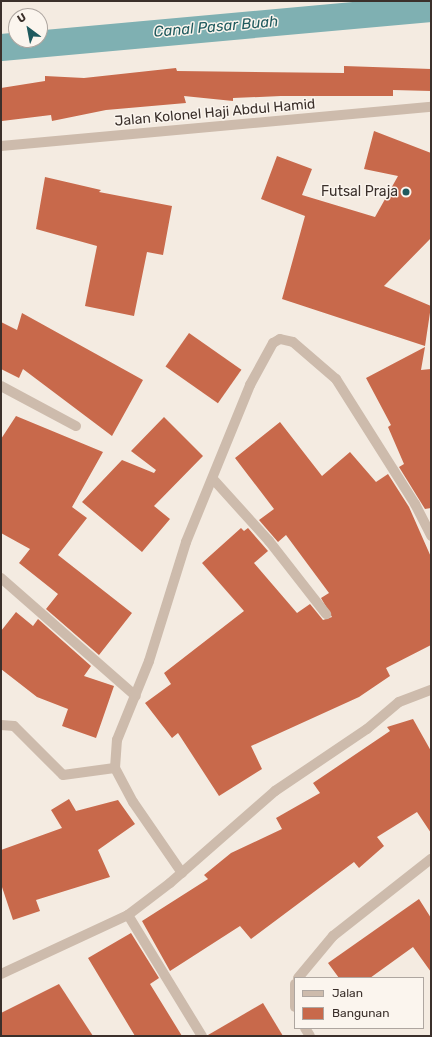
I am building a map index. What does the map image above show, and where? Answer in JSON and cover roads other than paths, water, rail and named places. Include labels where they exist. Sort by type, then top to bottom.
[{"type":"street","name":"Jalan Kolonel Haji Abdul Hamid","points":[[1,146],[431,107]]},
{"type":"street","points":[[182,873],[133,802],[116,768],[117,740],[136,696],[186,542],[267,349],[285,339],[304,349],[336,380],[415,504],[431,536]]},
{"type":"street","points":[[1,386],[76,426]]},
{"type":"street","points":[[213,479],[269,541],[326,614]]},
{"type":"street","points":[[1,578],[136,696]]},
{"type":"street","points":[[1,974],[128,915],[182,873],[274,791],[367,729],[399,702],[431,690]]},
{"type":"street","points":[[1,725],[14,726],[63,775],[116,768]]},
{"type":"street","points":[[299,977],[333,936],[431,859]]},
{"type":"street","points":[[128,915],[202,1036]]},
{"type":"waterway","name":"Canal Pasar Buah","points":[[1,47],[431,8]]},
{"type":"place","name":"Futsal Praja","points":[[406,192]]}]
